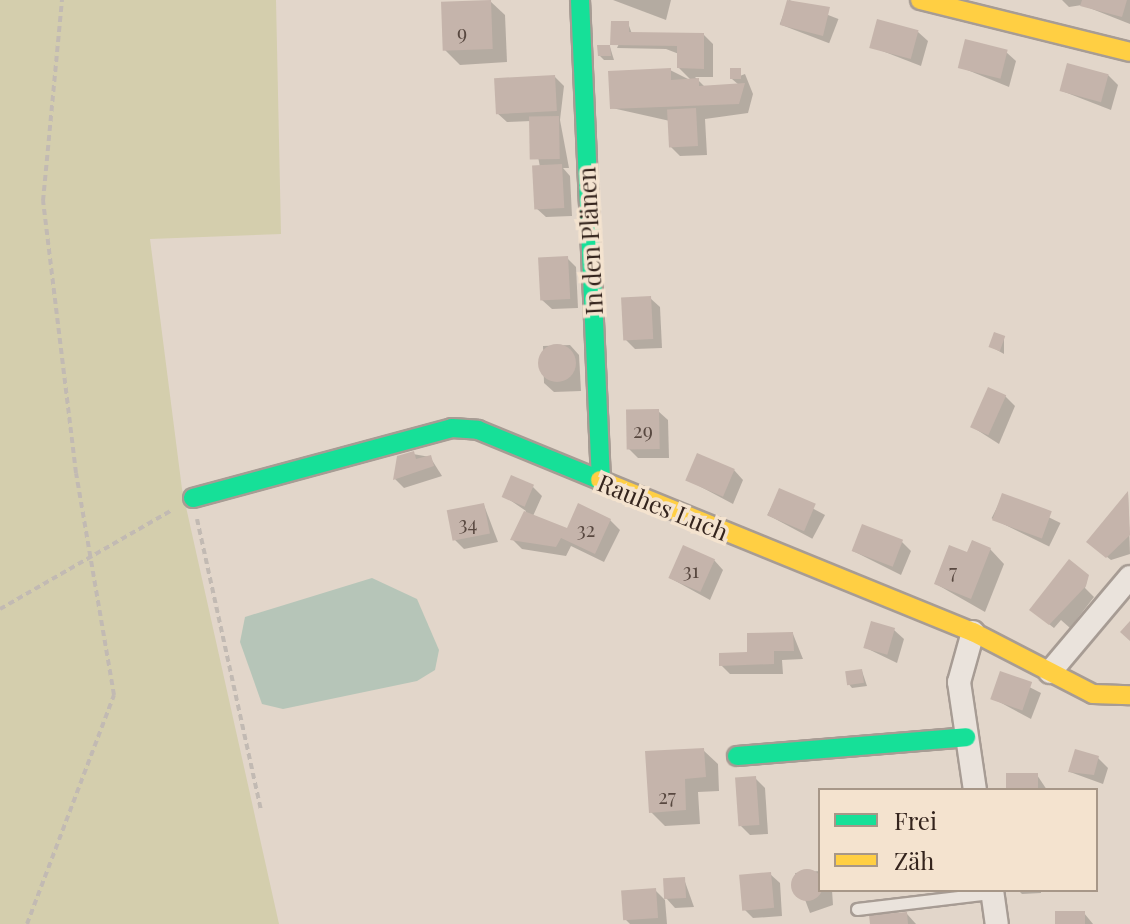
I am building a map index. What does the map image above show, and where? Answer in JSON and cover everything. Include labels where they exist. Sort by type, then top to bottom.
[{"type":"street","name":"In den Plänen","points":[[580,0],[601,482]]},
{"type":"street","points":[[920,0],[1130,52]]},
{"type":"street","name":"Rauhes Luch","points":[[193,498],[452,428],[478,430],[973,632],[1093,694],[1130,695]]},
{"type":"street","points":[[1050,672],[1130,577]]},
{"type":"street","points":[[973,632],[959,682],[975,788]]},
{"type":"street","points":[[737,756],[966,737]]},
{"type":"street","points":[[992,892],[997,924]]},
{"type":"lane","points":[[857,909],[984,892]]},
{"type":"path","points":[[27,924],[114,695],[91,556],[43,201],[62,0]]},
{"type":"path","points":[[0,609],[193,498],[261,809]]},
{"type":"shaded area","points":[[0,0],[276,0],[281,234],[150,239],[182,489],[279,924],[0,924]]},
{"type":"shaded area","points":[[372,578],[417,599],[439,650],[435,670],[417,681],[283,709],[262,704],[240,642],[245,617]]},
{"type":"building","points":[[491,0],[493,49],[443,51],[441,2]]},
{"type":"building","points":[[787,0],[830,7],[823,36],[780,25]]},
{"type":"building","points":[[1082,0],[1127,0],[1122,17],[1080,6]]},
{"type":"building","points":[[877,19],[919,30],[911,59],[869,48]]},
{"type":"building","points":[[611,21],[629,21],[629,32],[704,33],[704,69],[677,68],[677,46],[610,45]]},
{"type":"building","points":[[965,39],[1008,50],[1000,79],[958,68]]},
{"type":"building","points":[[597,45],[610,45],[611,56],[598,56]]},
{"type":"building","points":[[1067,63],[1109,74],[1101,102],[1059,91]]},
{"type":"building","points":[[671,68],[671,80],[699,78],[699,86],[745,83],[739,104],[610,109],[608,71]]},
{"type":"building","points":[[730,68],[741,68],[741,79],[730,79]]},
{"type":"building","points":[[555,75],[557,111],[496,114],[494,78]]},
{"type":"building","points":[[696,108],[698,146],[669,147],[667,110]]},
{"type":"building","points":[[559,116],[560,159],[530,160],[529,117]]},
{"type":"building","points":[[562,164],[564,208],[534,210],[532,166]]},
{"type":"building","points":[[568,256],[570,299],[540,301],[538,258]]},
{"type":"building","points":[[651,296],[653,339],[623,341],[621,298]]},
{"type":"building","points":[[994,332],[1005,336],[1000,351],[989,347]]},
{"type":"building","points":[[557,344],[571,349],[576,363],[571,377],[557,382],[543,377],[538,363],[543,349]]},
{"type":"building","points":[[988,387],[1006,395],[988,435],[970,427]]},
{"type":"building","points":[[659,409],[660,449],[627,450],[626,410]]},
{"type":"building","points":[[414,451],[416,459],[431,455],[434,466],[393,480],[397,456]]},
{"type":"building","points":[[697,453],[735,469],[723,497],[685,481]]},
{"type":"building","points":[[511,475],[534,485],[525,507],[502,497]]},
{"type":"building","points":[[779,488],[816,504],[804,531],[767,516]]},
{"type":"building","points":[[1128,491],[1130,535],[1106,558],[1086,542]]},
{"type":"building","points":[[1002,493],[1052,511],[1042,538],[992,520]]},
{"type":"building","points":[[484,503],[490,533],[453,541],[447,510]]},
{"type":"building","points":[[578,503],[611,519],[595,554],[561,538],[556,547],[510,540],[524,511],[567,528]]},
{"type":"building","points":[[862,524],[903,540],[893,567],[852,551]]},
{"type":"building","points":[[972,540],[991,548],[971,599],[934,584],[949,545],[967,552]]},
{"type":"building","points":[[683,545],[715,559],[700,592],[668,578]]},
{"type":"building","points":[[1069,559],[1089,575],[1086,586],[1049,625],[1029,610]]},
{"type":"building","points":[[871,621],[895,628],[887,655],[863,648]]},
{"type":"building","points":[[1130,621],[1130,641],[1120,632]]},
{"type":"building","points":[[793,632],[794,651],[774,651],[774,664],[719,666],[719,653],[747,652],[747,633]]},
{"type":"building","points":[[862,669],[864,683],[847,685],[845,671]]},
{"type":"building","points":[[1000,671],[1032,682],[1022,710],[990,699]]},
{"type":"building","points":[[704,748],[706,777],[685,779],[686,810],[649,813],[645,751]]},
{"type":"building","points":[[1075,749],[1099,756],[1094,775],[1068,772]]},
{"type":"building","points":[[1006,773],[1038,773],[1038,788],[1006,788]]},
{"type":"building","points":[[756,776],[759,825],[738,826],[735,777]]},
{"type":"building","points":[[801,870],[813,870],[818,874],[818,892],[821,892],[813,900],[801,900],[792,891],[792,879]]},
{"type":"building","points":[[771,872],[774,908],[742,911],[739,875]]},
{"type":"building","points":[[685,877],[686,898],[664,899],[663,878]]},
{"type":"building","points":[[656,888],[658,918],[623,920],[621,890]]},
{"type":"building","points":[[1055,911],[1085,911],[1085,924],[1055,924]]},
{"type":"building","points":[[907,912],[908,924],[870,924],[869,915]]},
{"type":"traffic: fast","points":[[580,0],[601,482]]},
{"type":"traffic: fast","points":[[193,498],[452,428],[478,430],[600,480]]},
{"type":"traffic: fast","points":[[737,756],[966,737]]},
{"type":"traffic: slow","points":[[920,0],[1130,52]]},
{"type":"traffic: slow","points":[[600,480],[973,632],[1093,694],[1130,695]]}]
